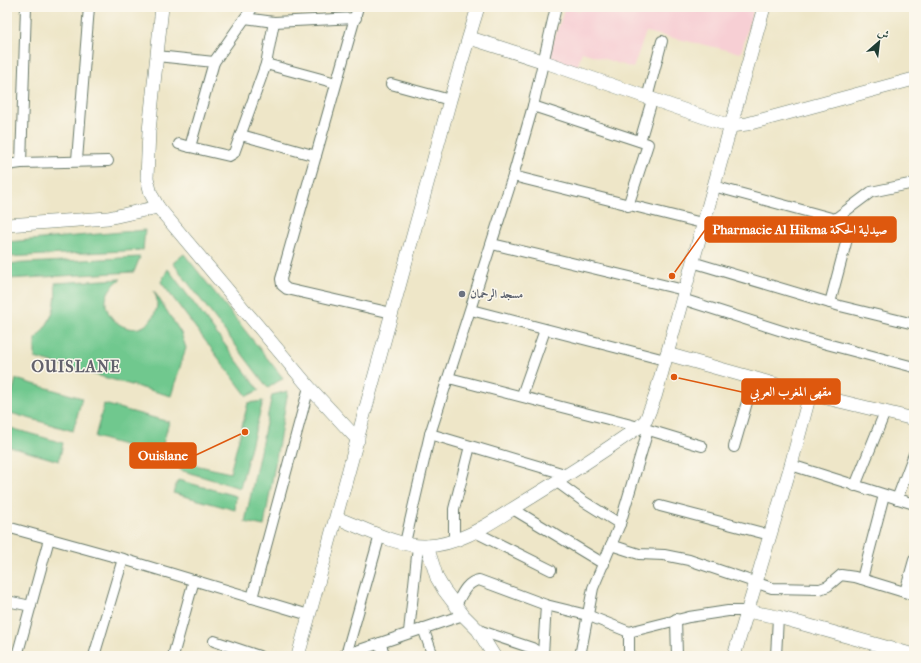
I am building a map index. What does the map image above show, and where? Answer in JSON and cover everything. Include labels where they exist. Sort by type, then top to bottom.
[{"type":"street","points":[[21,163],[26,7]]},
{"type":"street","points":[[77,160],[89,7]]},
{"type":"street","points":[[162,7],[149,131],[147,178],[151,194],[158,207],[309,387],[358,440]]},
{"type":"street","points":[[190,146],[214,62],[253,7]]},
{"type":"street","points":[[358,7],[281,279],[282,285],[287,289],[392,314]]},
{"type":"street","points":[[298,656],[337,518],[450,100],[470,38],[478,7]]},
{"type":"street","points":[[405,543],[414,498],[430,434],[513,176],[533,106],[542,61],[556,7]]},
{"type":"street","points":[[580,656],[593,588],[620,524],[646,420],[666,357],[764,7]]},
{"type":"street","points":[[245,18],[274,22],[356,18]]},
{"type":"street","points":[[179,144],[229,156],[234,153],[266,64],[274,22]]},
{"type":"street","points":[[470,38],[542,61],[730,126],[747,124],[914,79]]},
{"type":"street","points":[[640,140],[662,40]]},
{"type":"street","points":[[157,56],[214,62]]},
{"type":"street","points":[[266,64],[336,83]]},
{"type":"street","points":[[391,84],[450,100]]},
{"type":"street","points":[[533,106],[646,142],[648,145],[628,206]]},
{"type":"street","points":[[241,135],[316,156]]},
{"type":"street","points":[[7,165],[77,160],[108,160]]},
{"type":"street","points":[[513,176],[702,224]]},
{"type":"street","points":[[835,219],[870,192],[903,184],[914,183]]},
{"type":"street","points":[[713,186],[835,219],[846,226],[848,230],[848,239],[830,303]]},
{"type":"street","points":[[7,225],[108,218],[158,207]]},
{"type":"street","points":[[492,244],[683,294],[804,338],[914,367]]},
{"type":"street","points":[[692,262],[830,303],[914,324]]},
{"type":"street","points":[[471,310],[545,330],[754,378],[810,394],[914,419]]},
{"type":"street","points":[[522,395],[545,330]]},
{"type":"street","points":[[449,378],[522,395],[644,428],[702,446]]},
{"type":"street","points":[[734,447],[754,378]]},
{"type":"street","points":[[252,598],[309,387]]},
{"type":"street","points":[[734,656],[791,465],[810,394]]},
{"type":"street","points":[[855,486],[884,412]]},
{"type":"street","points":[[337,518],[405,543],[423,546],[445,544],[475,532],[644,428]]},
{"type":"street","points":[[430,434],[563,478],[583,501],[620,524]]},
{"type":"street","points":[[454,540],[454,509],[470,446]]},
{"type":"street","points":[[897,498],[914,454]]},
{"type":"street","points":[[791,465],[914,504]]},
{"type":"street","points":[[862,579],[884,495]]},
{"type":"street","points":[[660,506],[770,535]]},
{"type":"street","points":[[513,509],[604,564]]},
{"type":"street","points":[[7,527],[123,559],[309,615]]},
{"type":"street","points":[[475,532],[551,570]]},
{"type":"street","points":[[344,655],[380,535]]},
{"type":"street","points":[[17,656],[49,539]]},
{"type":"street","points":[[611,545],[639,554],[664,555],[689,560],[778,589],[820,589],[828,586],[841,575],[862,579],[909,594],[914,560]]},
{"type":"street","points":[[423,546],[437,578],[460,610],[478,630],[494,656]]},
{"type":"street","points":[[409,632],[423,546]]},
{"type":"street","points":[[94,656],[123,559]]},
{"type":"street","points":[[173,656],[194,580]]},
{"type":"street","points":[[344,655],[423,628],[460,610],[467,587],[473,581],[479,580],[546,605],[587,615],[629,632],[676,619],[728,611],[747,611],[778,617],[914,655]]},
{"type":"street","points":[[7,601],[31,606]]},
{"type":"street","points":[[478,630],[532,648],[544,655],[546,605]]},
{"type":"street","points":[[776,656],[778,617]]},
{"type":"street","points":[[676,619],[677,656]]},
{"type":"street","points":[[423,628],[433,656]]},
{"type":"street","points":[[629,632],[629,656]]},
{"type":"street","points":[[214,641],[259,656]]},
{"type":"street","points":[[380,643],[384,656]]},
{"type":"shaded area","points":[[565,7],[580,11],[581,7],[628,7],[637,9],[637,7],[754,7],[741,53],[646,32],[633,68],[582,52],[577,68],[548,57]]},
{"type":"green space","points":[[145,230],[143,250],[7,257],[7,242]]},
{"type":"green space","points":[[184,254],[283,378],[268,388],[173,263]]},
{"type":"green space","points":[[140,257],[134,272],[7,279],[7,264]]},
{"type":"green space","points":[[168,269],[259,390],[247,396],[161,282]]},
{"type":"green space","points":[[121,279],[110,290],[106,302],[108,312],[115,321],[125,327],[135,328],[146,325],[154,315],[156,309],[157,300],[154,291],[181,333],[186,348],[171,396],[35,358],[35,339],[45,327],[54,307],[56,291],[55,283]]},
{"type":"green space","points":[[16,379],[82,398],[73,431],[7,412]]},
{"type":"green space","points":[[288,391],[264,526],[245,522],[272,395]]},
{"type":"green space","points":[[263,401],[240,488],[180,470],[182,462],[230,473],[248,403]]},
{"type":"green space","points":[[104,404],[169,422],[160,455],[95,437]]},
{"type":"green space","points":[[7,427],[63,443],[59,461],[7,446]]},
{"type":"green space","points":[[178,480],[236,496],[235,510],[173,493]]},
{"type":"place","name":"Pharmacie Al Hikma صيدلية الحكمة","points":[[672,276]]},
{"type":"place","name":"مسجد الرحمان","points":[[462,294]]},
{"type":"place","name":"مقهى المغرب العربي","points":[[674,377]]},
{"type":"place","name":"Ouislane","points":[[245,432]]},
{"type":"district","name":"OUISLANE","points":[[76,366]]}]
